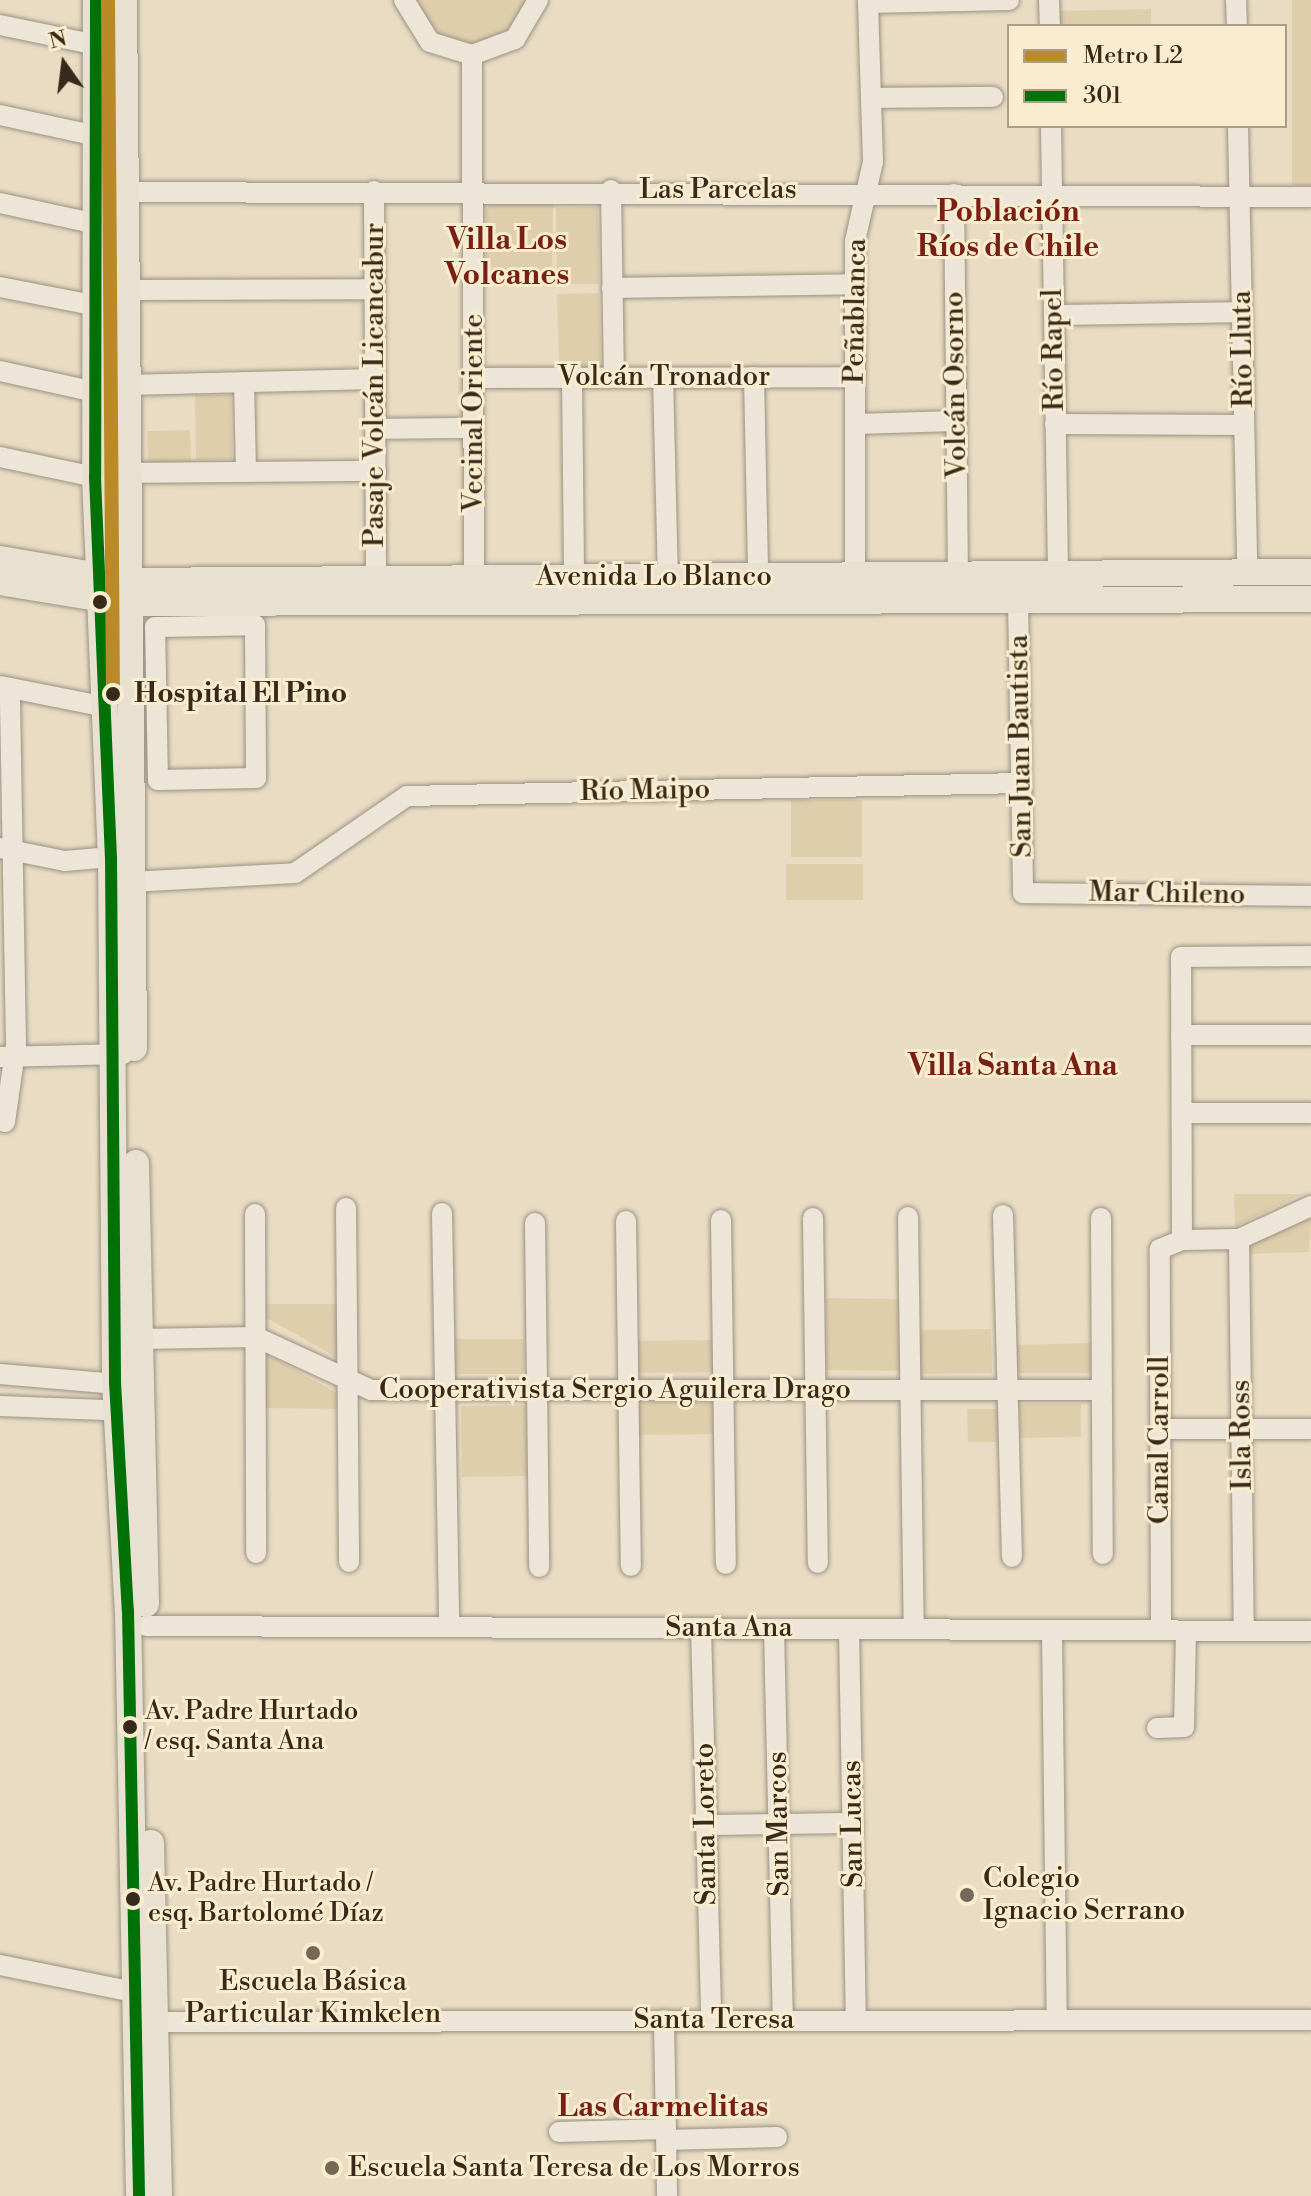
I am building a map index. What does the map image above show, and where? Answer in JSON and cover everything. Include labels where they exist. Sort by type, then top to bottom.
[{"type":"main road","points":[[96,0],[99,393],[95,477],[98,590],[106,707],[124,869]]},
{"type":"main road","points":[[124,0],[127,592],[125,1053],[115,1382],[133,1403],[146,1626],[159,2196]]},
{"type":"main road","name":"Avenida Lo Blanco","points":[[0,559],[98,590]]},
{"type":"main road","name":"Avenida Lo Blanco","points":[[127,592],[376,580],[1311,572]]},
{"type":"main road","name":"Avenida Lo Blanco","points":[[0,582],[127,592],[1018,600],[1311,599]]},
{"type":"main road","points":[[125,1053],[140,1339],[133,1403],[128,1611],[139,2196]]},
{"type":"street","points":[[404,0],[430,42],[472,55],[515,39],[538,0]]},
{"type":"street","points":[[868,1],[1009,0]]},
{"type":"street","points":[[1049,0],[1050,24]]},
{"type":"street","points":[[1236,0],[1237,24]]},
{"type":"street","name":"Peñablanca","points":[[855,576],[855,284],[867,192],[871,98],[868,1]]},
{"type":"street","points":[[0,25],[97,45]]},
{"type":"street","name":"Vecinal Oriente","points":[[472,55],[474,579]]},
{"type":"street","points":[[871,98],[993,97]]},
{"type":"street","points":[[0,115],[97,136]]},
{"type":"street","name":"Río Rapel","points":[[1051,128],[1058,574]]},
{"type":"street","name":"Río Lluta","points":[[1238,128],[1247,573]]},
{"type":"street","points":[[611,190],[614,377]]},
{"type":"street","name":"Las Parcelas","points":[[125,192],[611,190],[1311,197]]},
{"type":"street","name":"Pasaje Volcán Licancabur","points":[[374,191],[376,580]]},
{"type":"street","name":"Volcán Osorno","points":[[954,194],[958,575]]},
{"type":"street","points":[[0,203],[97,224]]},
{"type":"street","points":[[612,288],[855,284]]},
{"type":"street","points":[[0,287],[98,306]]},
{"type":"street","points":[[125,290],[375,289]]},
{"type":"street","points":[[1054,315],[1242,312]]},
{"type":"street","points":[[0,371],[99,393]]},
{"type":"street","points":[[572,377],[574,578]]},
{"type":"street","points":[[663,377],[668,577]]},
{"type":"street","points":[[754,377],[758,576]]},
{"type":"street","name":"Volcán Tronador","points":[[473,378],[855,377]]},
{"type":"street","points":[[126,385],[375,379]]},
{"type":"street","points":[[244,382],[246,472]]},
{"type":"street","points":[[855,424],[956,421]]},
{"type":"street","points":[[1055,424],[1244,425]]},
{"type":"street","points":[[375,429],[473,428]]},
{"type":"street","points":[[0,457],[95,477]]},
{"type":"street","points":[[126,473],[376,471]]},
{"type":"street","name":"San Juan Bautista","points":[[1018,600],[1023,893]]},
{"type":"street","points":[[255,625],[256,778],[158,780],[155,627],[255,625]]},
{"type":"street","points":[[5,1122],[5,687],[106,707]]},
{"type":"street","name":"Río Maipo","points":[[6,850],[124,869],[264,881],[295,873],[407,796],[1021,783]]},
{"type":"street","name":"Mar Chileno","points":[[1023,893],[1311,896]]},
{"type":"street","points":[[1311,956],[1181,957],[1182,1240],[1239,1239],[1311,1206]]},
{"type":"street","points":[[1181,1035],[1311,1035]]},
{"type":"street","points":[[7,1059],[125,1053]]},
{"type":"street","points":[[1182,1113],[1311,1113]]},
{"type":"street","points":[[346,1208],[349,1562]]},
{"type":"street","points":[[442,1213],[449,1627]]},
{"type":"street","points":[[255,1214],[256,1553]]},
{"type":"street","points":[[1003,1215],[1012,1557]]},
{"type":"street","points":[[908,1217],[914,1629]]},
{"type":"street","points":[[813,1218],[818,1563]]},
{"type":"street","points":[[1101,1218],[1103,1554]]},
{"type":"street","points":[[721,1220],[726,1564]]},
{"type":"street","points":[[626,1221],[631,1566]]},
{"type":"street","points":[[535,1223],[539,1567]]},
{"type":"street","name":"Isla Ross","points":[[1239,1239],[1244,1631]]},
{"type":"street","name":"Canal Carroll","points":[[1161,1630],[1160,1249],[1182,1240]]},
{"type":"street","name":"Cooperativista Sergio Aguilera Drago","points":[[140,1339],[256,1337],[348,1384],[445,1391],[1102,1390]]},
{"type":"street","points":[[115,1382],[6,1375],[2,1394],[4,1406],[133,1403]]},
{"type":"street","points":[[1161,1429],[1311,1429]]},
{"type":"street","name":"Santa Ana","points":[[146,1626],[1311,1631]]},
{"type":"street","name":"Santa Loreto","points":[[701,1628],[711,2020]]},
{"type":"street","name":"San Marcos","points":[[774,1629],[783,2020]]},
{"type":"street","name":"San Lucas","points":[[849,1629],[856,2020]]},
{"type":"street","points":[[1052,1630],[1057,2020]]},
{"type":"street","points":[[1157,1728],[1184,1727],[1186,1631]]},
{"type":"street","points":[[706,1825],[853,1823]]},
{"type":"street","points":[[0,1965],[134,1992],[155,2022]]},
{"type":"street","points":[[664,2020],[667,2196]]},
{"type":"street","name":"Santa Teresa","points":[[155,2022],[1311,2020]]},
{"type":"street","points":[[559,2132],[777,2137]]},
{"type":"shaded area","points":[[412,0],[528,0],[505,37],[467,49],[430,33]]},
{"type":"shaded area","points":[[1292,0],[1311,0],[1311,186],[1292,185]]},
{"type":"shaded area","points":[[1151,9],[1151,24],[1058,24],[1058,11]]},
{"type":"shaded area","name":"Villa Los Volcanes","points":[[493,201],[553,201],[552,287],[485,286],[486,209]]},
{"type":"shaded area","points":[[598,207],[599,284],[557,284],[556,208]]},
{"type":"shaded area","points":[[599,293],[601,369],[559,370],[557,294]]},
{"type":"shaded area","points":[[195,395],[231,395],[232,459],[196,460]]},
{"type":"shaded area","points":[[190,430],[191,462],[148,464],[147,431]]},
{"type":"shaded area","points":[[791,800],[862,800],[862,857],[791,857]]},
{"type":"shaded area","points":[[786,864],[863,864],[863,900],[786,900]]},
{"type":"shaded area","points":[[1234,1194],[1302,1194],[1235,1227]]},
{"type":"shaded area","points":[[1311,1218],[1309,1252],[1249,1254],[1250,1245]]},
{"type":"shaded area","points":[[826,1298],[901,1299],[902,1371],[827,1370]]},
{"type":"shaded area","points":[[261,1304],[336,1304],[338,1358],[265,1317]]},
{"type":"shaded area","points":[[991,1329],[992,1373],[918,1374],[918,1330]]},
{"type":"shaded area","points":[[451,1339],[524,1339],[524,1374],[451,1374]]},
{"type":"shaded area","points":[[714,1340],[715,1372],[634,1373],[634,1341]]},
{"type":"shaded area","points":[[1091,1343],[1091,1373],[1013,1373],[1013,1345]]},
{"type":"shaded area","points":[[262,1352],[337,1393],[337,1409],[265,1408]]},
{"type":"shaded area","points":[[715,1401],[715,1434],[639,1435],[638,1402]]},
{"type":"shaded area","points":[[1019,1404],[1081,1404],[1081,1437],[1020,1438]]},
{"type":"shaded area","points":[[526,1405],[527,1476],[462,1477],[461,1406]]},
{"type":"shaded area","points":[[967,1409],[1001,1409],[1001,1442],[968,1442]]},
{"type":"metro line","name":"L2","points":[[108,0],[113,696]]},
{"type":"transit line","name":"301","points":[[96,0],[95,477],[111,857],[115,1382],[128,1611],[139,2196]]},
{"type":"place","name":"Hospital El Pino","points":[[113,694]]},
{"type":"place","name":"Av. Padre Hurtado / esq. Santa Ana","points":[[130,1727]]},
{"type":"place","name":"Colegio Ignacio Serrano","points":[[967,1895]]},
{"type":"place","name":"Av. Padre Hurtado / esq. Bartolomé Díaz","points":[[133,1899]]},
{"type":"place","name":"Escuela Básica Particular Kimkelen","points":[[313,1953]]},
{"type":"place","name":"Escuela Santa Teresa de Los Morros","points":[[332,2168]]},
{"type":"district","name":"Población Ríos de Chile","points":[[1008,229]]},
{"type":"district","name":"Villa Los Volcanes","points":[[507,257]]},
{"type":"district","name":"Villa Santa Ana","points":[[1013,1066]]},
{"type":"district","name":"Las Carmelitas","points":[[663,2107]]}]
